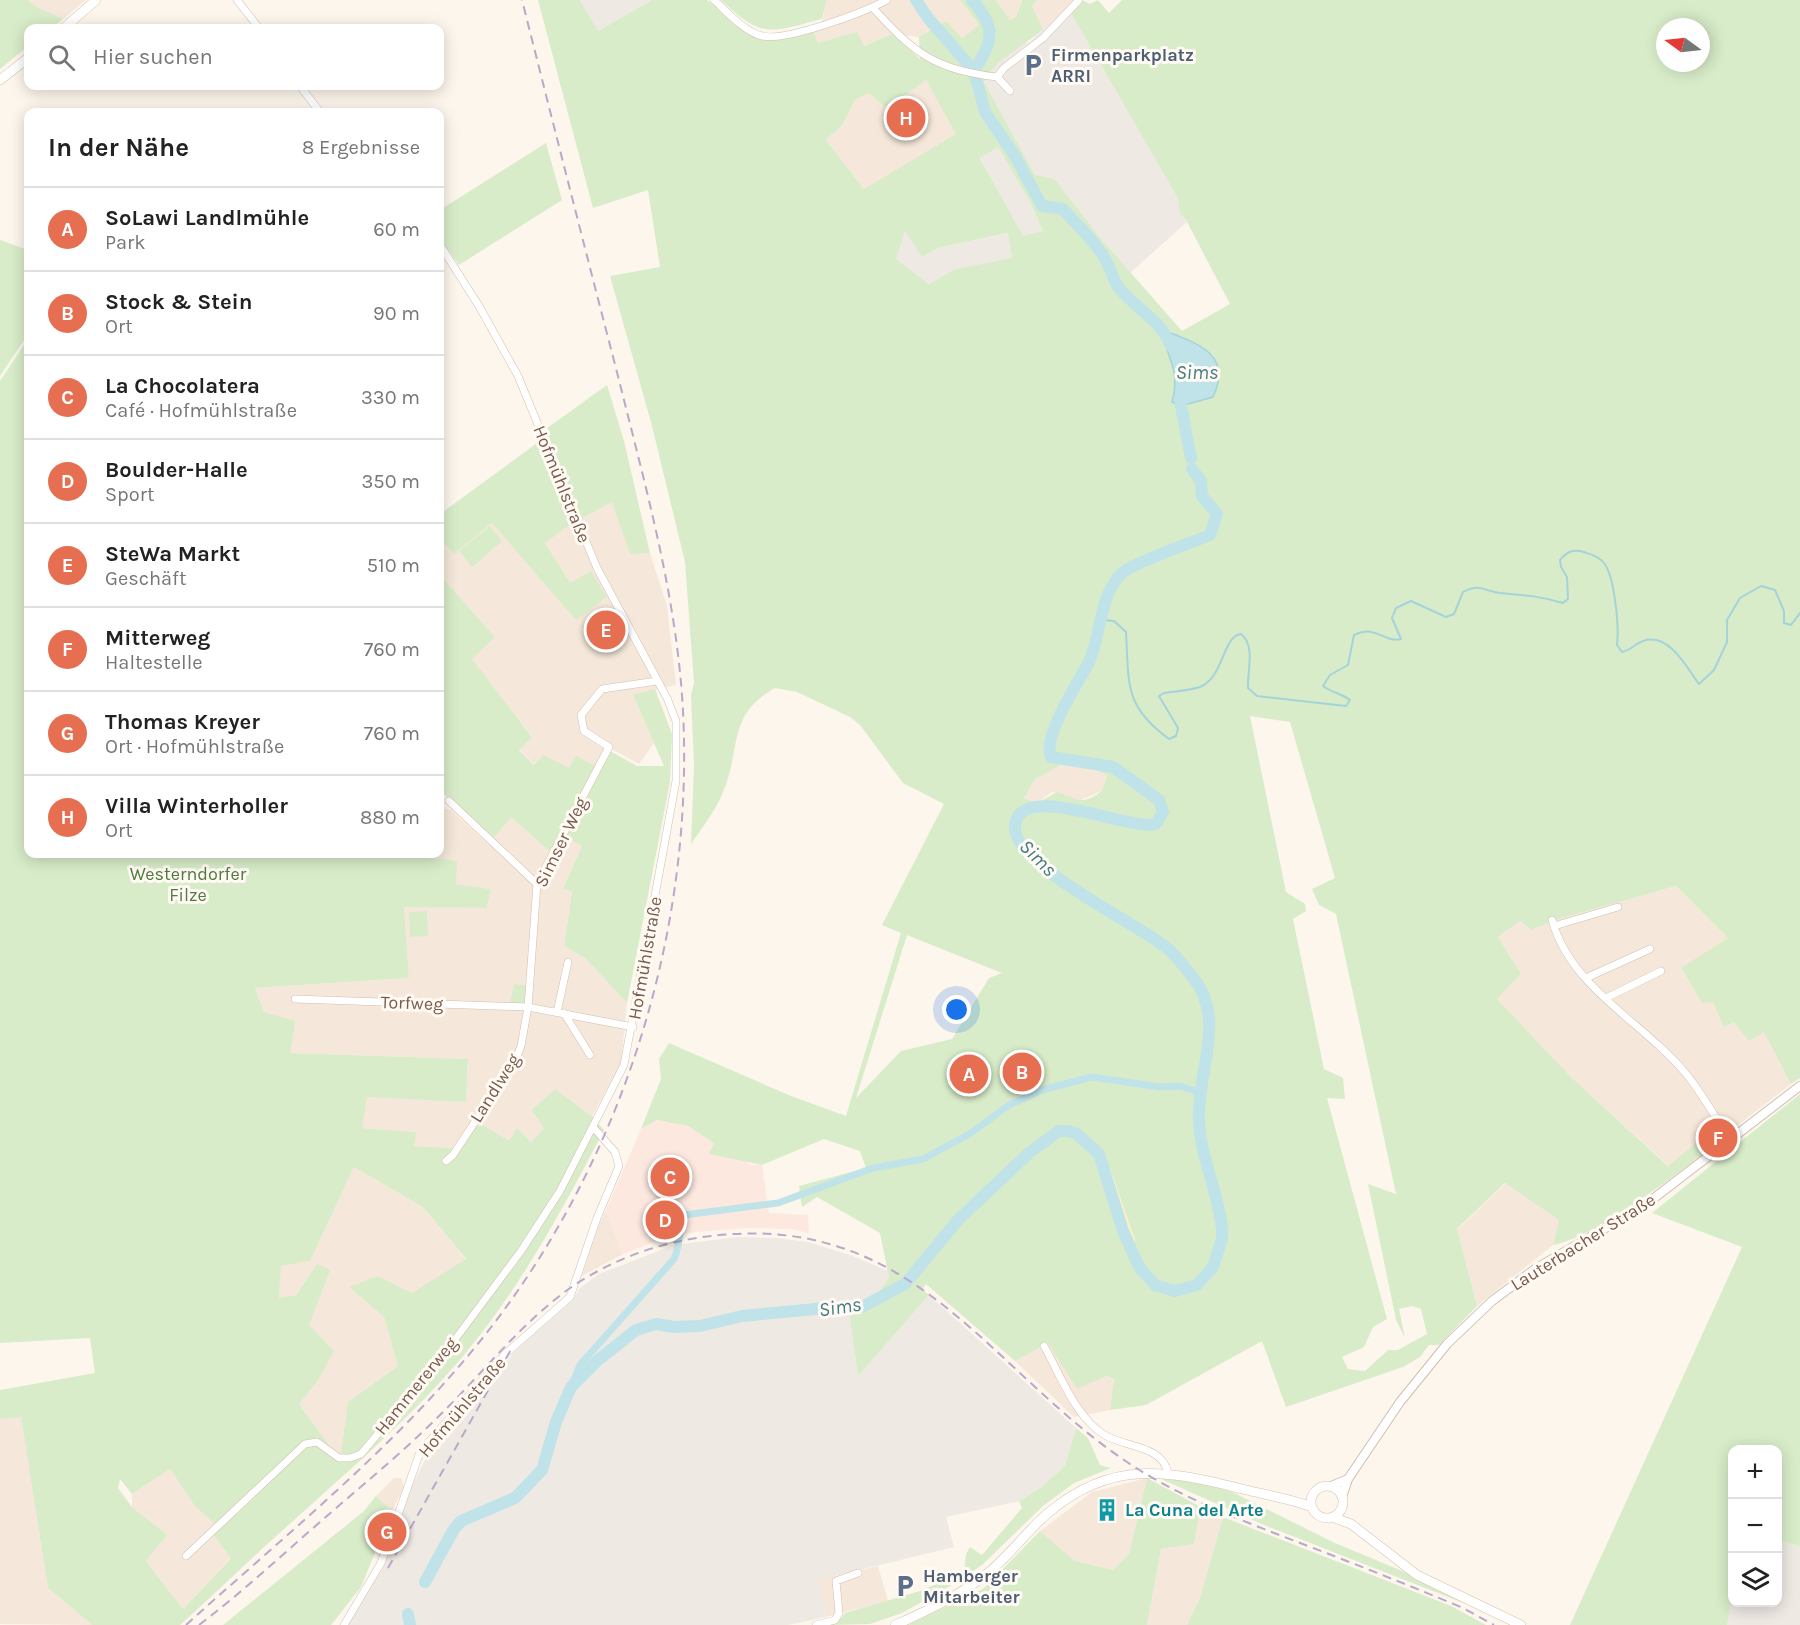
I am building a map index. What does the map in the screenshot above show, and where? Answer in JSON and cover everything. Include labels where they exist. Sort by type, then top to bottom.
[{"type":"main road","points":[[69,24],[96,0]]},
{"type":"main road","points":[[0,80],[24,61]]},
{"type":"main road","points":[[895,1625],[929,1609],[984,1576],[1049,1513],[1073,1495],[1102,1481],[1123,1476],[1168,1473],[1202,1478],[1294,1500],[1312,1507],[1320,1516],[1332,1517],[1351,1524],[1418,1575],[1521,1625]]},
{"type":"main road","points":[[1312,1507],[1313,1495],[1318,1488],[1331,1486],[1342,1497],[1342,1508],[1351,1524]]},
{"type":"main road","points":[[1294,1500],[1313,1495]]},
{"type":"main road","points":[[1332,1517],[1342,1508]]},
{"type":"street","points":[[237,0],[256,24]]},
{"type":"street","points":[[714,0],[753,33],[764,37],[777,36],[873,8],[887,0]]},
{"type":"street","points":[[997,77],[1004,68],[1043,38],[1079,0]]},
{"type":"street","points":[[873,8],[907,43],[926,57],[957,72],[997,77],[1010,91]]},
{"type":"street","points":[[303,90],[317,108]]},
{"type":"street","name":"Hofmühlstraße","points":[[344,1625],[381,1563],[420,1452],[504,1355],[570,1296],[597,1218],[619,1166],[615,1152],[593,1127],[621,1073],[633,1027],[676,781],[676,721],[597,568],[518,376],[479,306],[444,251]]},
{"type":"street","name":"Simser Weg","points":[[528,1007],[537,884],[609,747],[584,731],[580,719],[597,692],[606,687],[657,681]]},
{"type":"street","points":[[449,801],[537,884]]},
{"type":"street","points":[[1618,907],[1553,923],[1567,953],[1586,978],[1686,1074],[1731,1141]]},
{"type":"street","points":[[1586,978],[1650,949]]},
{"type":"street","points":[[568,962],[561,1013],[590,1055]]},
{"type":"street","points":[[1606,998],[1661,971]]},
{"type":"street","name":"Torfweg","points":[[295,999],[528,1007]]},
{"type":"street","points":[[528,1007],[633,1027]]},
{"type":"street","name":"Landlweg","points":[[446,1161],[453,1155],[515,1061],[521,1046],[528,1007]]},
{"type":"street","name":"Lauterbacher Straße","points":[[1342,1497],[1347,1479],[1426,1369],[1492,1301],[1535,1269],[1645,1205],[1800,1086]]},
{"type":"street","name":"Hammererweg","points":[[186,1556],[305,1444],[317,1442],[339,1458],[350,1458],[361,1454],[441,1357],[520,1251],[560,1191],[593,1127]]},
{"type":"street","points":[[1044,1346],[1090,1426],[1121,1442],[1155,1453],[1166,1464],[1168,1473]]},
{"type":"street","points":[[1331,1486],[1347,1479]]},
{"type":"street","points":[[816,1625],[835,1620],[839,1613],[836,1581],[858,1573]]},
{"type":"shaded area","points":[[28,0],[86,0],[63,19],[32,5]]},
{"type":"shaded area","points":[[580,0],[652,0],[598,31]]},
{"type":"shaded area","points":[[827,0],[960,0],[979,25],[962,38],[946,21],[919,37],[892,34],[864,46],[818,43],[813,30],[821,27]]},
{"type":"shaded area","points":[[996,0],[1022,0],[1016,17],[1010,20]]},
{"type":"shaded area","points":[[1038,0],[1082,0],[1071,13],[1043,29],[1032,6]]},
{"type":"shaded area","points":[[1071,13],[1179,198],[1180,214],[1187,222],[1130,273],[1102,240],[1035,175],[984,82],[991,69],[1019,45],[1030,42],[1043,29]]},
{"type":"shaded area","points":[[926,80],[957,134],[864,189],[826,140],[843,124],[855,100],[869,93],[887,109]]},
{"type":"shaded area","points":[[998,147],[1030,202],[1043,231],[1023,237],[980,157]]},
{"type":"shaded area","points":[[905,231],[923,257],[941,247],[1009,233],[1012,259],[955,269],[929,284],[895,259]]},
{"type":"shaded area","points":[[612,501],[630,553],[650,553],[667,606],[676,685],[633,695],[654,743],[639,764],[608,747],[596,766],[569,769],[535,765],[519,749],[532,736],[471,659],[495,637],[444,580],[444,543],[454,554],[492,523],[524,558],[570,584],[545,543],[568,525]]},
{"type":"shaded area","points":[[1063,764],[1099,769],[1107,774],[1102,791],[1081,800],[1052,792],[1037,803],[1024,798],[1035,778]]},
{"type":"shaded area","points":[[444,809],[451,810],[488,844],[511,817],[553,855],[564,836],[582,846],[563,887],[572,892],[564,946],[586,959],[627,1003],[621,1064],[592,1116],[555,1089],[531,1110],[544,1128],[531,1142],[517,1128],[509,1141],[456,1148],[413,1146],[416,1132],[361,1128],[367,1096],[466,1102],[468,1059],[289,1053],[264,1012],[255,988],[409,978],[404,906],[487,908],[491,889],[456,884],[436,858],[444,858]]},
{"type":"shaded area","points":[[1676,886],[1729,938],[1681,969],[1702,1002],[1713,1002],[1734,1022],[1764,1031],[1791,1084],[1723,1137],[1715,1129],[1669,1166],[1571,1077],[1497,999],[1521,974],[1498,937],[1522,921],[1531,930],[1562,918]]},
{"type":"shaded area","points":[[657,1120],[688,1126],[751,1165],[762,1165],[769,1213],[808,1215],[809,1233],[790,1229],[747,1228],[695,1232],[659,1240],[623,1254],[606,1210],[641,1129]]},
{"type":"shaded area","points":[[354,1167],[423,1207],[466,1260],[412,1293],[378,1276],[350,1288],[384,1317],[398,1366],[348,1402],[340,1460],[299,1404],[317,1382],[309,1325],[317,1264],[296,1295],[279,1299],[280,1266],[310,1261]]},
{"type":"shaded area","points":[[1506,1183],[1559,1220],[1553,1245],[1477,1306],[1457,1230]]},
{"type":"shaded area","points":[[606,1210],[623,1254],[582,1276],[598,1226]]},
{"type":"shaded area","points":[[737,1237],[808,1242],[853,1256],[888,1271],[889,1278],[878,1293],[849,1313],[858,1375],[929,1295],[1076,1428],[1065,1466],[1039,1489],[1019,1501],[946,1517],[954,1547],[818,1580],[826,1617],[788,1625],[348,1625],[385,1564],[408,1493],[428,1454],[517,1349],[572,1301],[580,1288],[599,1274],[674,1245]]},
{"type":"shaded area","points":[[1048,1342],[1077,1388],[1106,1376],[1114,1381],[1110,1410],[1074,1417],[1015,1361]]},
{"type":"shaded area","points":[[21,1416],[48,1588],[92,1625],[0,1624],[0,1419]]},
{"type":"shaded area","points":[[170,1469],[194,1505],[218,1526],[211,1532],[231,1557],[183,1609],[146,1561],[166,1535],[132,1507],[132,1494]]},
{"type":"shaded area","points":[[394,1478],[401,1478],[404,1487],[392,1511],[376,1496]]},
{"type":"shaded area","points":[[1147,1478],[1129,1554],[1113,1570],[1075,1561],[1040,1531],[1092,1492]]},
{"type":"shaded area","points":[[1201,1507],[1223,1517],[1200,1598],[1187,1625],[1147,1625],[1161,1549],[1194,1544]]},
{"type":"shaded area","points":[[1782,1541],[1800,1546],[1800,1625],[1727,1625],[1730,1607],[1782,1607]]},
{"type":"shaded area","points":[[878,1566],[888,1601],[826,1617],[817,1580]]},
{"type":"green space","points":[[0,0],[28,0],[33,5],[63,19],[56,24],[24,24],[24,49],[0,69]]},
{"type":"green space","points":[[538,0],[580,0],[598,31],[652,0],[707,0],[734,24],[754,37],[777,39],[813,30],[818,43],[857,32],[864,46],[892,34],[920,59],[919,37],[946,21],[962,38],[979,25],[960,0],[996,0],[1010,20],[1016,17],[1022,0],[1038,0],[1032,6],[1043,29],[996,65],[984,82],[1035,175],[1054,179],[1102,240],[1182,331],[1230,304],[1186,220],[1180,214],[1178,198],[1071,13],[1082,0],[1090,4],[1098,0],[1109,13],[1122,0],[1800,0],[1800,1078],[1791,1084],[1764,1032],[1749,1041],[1734,1022],[1724,1027],[1713,1002],[1702,1003],[1681,968],[1728,938],[1676,886],[1562,918],[1531,930],[1521,921],[1498,937],[1521,974],[1497,999],[1571,1077],[1668,1166],[1715,1128],[1718,1132],[1712,1137],[1717,1143],[1614,1217],[1571,1240],[1553,1245],[1559,1220],[1505,1183],[1457,1229],[1477,1306],[1439,1345],[1429,1345],[1420,1357],[1403,1367],[1286,1407],[1262,1341],[1146,1405],[1110,1410],[1114,1380],[1106,1376],[1077,1389],[1048,1343],[1015,1361],[926,1284],[922,1289],[929,1295],[858,1376],[849,1313],[878,1293],[889,1278],[880,1233],[817,1197],[802,1207],[799,1186],[866,1168],[860,1151],[824,1139],[762,1165],[709,1154],[714,1143],[688,1126],[657,1120],[641,1129],[661,1079],[659,1059],[669,1043],[791,1096],[846,1116],[901,933],[882,925],[944,804],[903,783],[860,725],[850,717],[797,692],[775,688],[759,698],[742,721],[723,792],[713,812],[691,844],[694,766],[691,695],[694,683],[685,562],[652,426],[610,276],[660,267],[648,190],[593,208]],"holes":[[[926,80],[956,134],[864,189],[826,140],[843,124],[855,100],[869,93],[887,109]],[[998,147],[1030,202],[1043,231],[1023,236],[980,158]],[[905,231],[922,257],[941,247],[1008,233],[1012,258],[955,269],[929,284],[896,259]],[[1163,339],[1192,342],[1214,356],[1172,402],[1175,385],[1174,370]],[[1250,716],[1290,722],[1335,878],[1312,889],[1319,905],[1336,914],[1396,1194],[1368,1184],[1396,1320],[1405,1338],[1399,1309],[1412,1306],[1421,1309],[1427,1334],[1398,1350],[1388,1350],[1365,1371],[1348,1369],[1342,1357],[1364,1347],[1373,1327],[1387,1319],[1327,1098],[1345,1099],[1343,1078],[1324,1069],[1293,919],[1306,911],[1305,904],[1286,892]],[[1063,764],[1098,769],[1107,775],[1102,791],[1088,799],[1079,800],[1057,792],[1037,803],[1024,798],[1035,779]],[[907,935],[1002,973],[989,978],[952,1039],[901,1051],[856,1098]],[[1110,1169],[1135,1240],[1135,1249],[1121,1222],[1110,1185]]]},
{"type":"green space","points":[[721,0],[827,0],[822,19],[790,27],[768,29],[747,22]]},
{"type":"green space","points":[[546,143],[562,200],[459,265],[444,244],[444,207]]},
{"type":"green space","points":[[0,240],[24,249],[24,340],[0,376]]},
{"type":"green space","name":"Westerndorfer Filze","points":[[24,345],[24,858],[437,858],[457,861],[456,884],[491,889],[487,908],[404,907],[409,978],[255,988],[264,1012],[295,1021],[290,1053],[468,1059],[466,1102],[367,1097],[362,1128],[416,1132],[414,1146],[455,1148],[474,1120],[509,1141],[517,1128],[531,1142],[544,1128],[531,1110],[555,1089],[592,1116],[604,1130],[558,1216],[525,1271],[488,1324],[447,1375],[379,1443],[180,1625],[92,1625],[48,1588],[21,1417],[0,1419],[0,1390],[95,1373],[90,1338],[0,1343],[0,381]],"holes":[[[354,1167],[423,1207],[466,1259],[412,1293],[378,1276],[349,1287],[384,1317],[398,1366],[348,1402],[340,1460],[299,1404],[317,1382],[334,1351],[309,1325],[330,1270],[317,1264],[296,1295],[279,1298],[281,1266],[310,1261]],[[519,1248],[524,1254],[477,1315],[472,1313]],[[170,1469],[194,1505],[217,1526],[211,1532],[231,1558],[183,1609],[146,1561],[167,1535],[132,1507],[118,1488],[120,1479],[132,1494]]]},
{"type":"green space","points":[[607,385],[624,441],[650,553],[630,554],[612,502],[578,520],[546,429]]},
{"type":"green space","points":[[540,441],[572,523],[545,543],[570,583],[591,571],[607,597],[576,620],[492,523],[454,554],[444,543],[444,511]]},
{"type":"green space","points":[[490,526],[502,541],[472,567],[459,551]]},
{"type":"green space","points":[[444,580],[495,637],[472,659],[532,737],[519,750],[534,765],[543,755],[569,768],[576,756],[596,766],[550,852],[511,817],[492,840],[444,794]]},
{"type":"green space","points":[[655,689],[672,734],[670,782],[627,1003],[586,959],[564,946],[572,892],[563,888],[582,846],[564,836],[610,751],[637,766],[664,766],[633,695]]},
{"type":"green space","points":[[427,911],[428,936],[410,937],[409,912]]},
{"type":"green space","points":[[514,984],[528,986],[525,1004],[510,1004]]},
{"type":"green space","points":[[1800,1094],[1800,1546],[1782,1541],[1782,1445],[1728,1445],[1728,1607],[1730,1607],[1727,1625],[1570,1625],[1742,1247],[1652,1213]]},
{"type":"green space","points":[[1076,1428],[1088,1438],[1100,1465],[1111,1468],[1074,1483],[1043,1506],[982,1565],[959,1581],[902,1613],[870,1624],[830,1625],[838,1622],[845,1613],[920,1591],[964,1572],[966,1554],[970,1547],[982,1555],[1022,1508],[1019,1501],[1039,1489],[1065,1466]]},
{"type":"green space","points":[[1147,1478],[1201,1507],[1194,1544],[1161,1549],[1147,1625],[908,1625],[983,1589],[1040,1531],[1075,1561],[1113,1570],[1129,1554]]},
{"type":"green space","points":[[1159,1478],[1182,1478],[1232,1492],[1335,1543],[1402,1571],[1466,1604],[1264,1525]]},
{"type":"green space","points":[[376,1496],[392,1511],[361,1587],[331,1625],[223,1625],[364,1511]]},
{"type":"green space","points":[[1223,1517],[1451,1606],[1486,1625],[1187,1625],[1200,1598]]},
{"type":"sand","points":[[1110,1169],[1135,1240],[1135,1249],[1126,1233],[1113,1197]]},
{"type":"water","name":"Sims","points":[[1166,331],[1201,347],[1216,361],[1219,371],[1218,383],[1213,397],[1181,406],[1172,402],[1175,378],[1163,339]]},
{"type":"waterway","points":[[916,0],[928,18],[974,71]]},
{"type":"waterway","name":"Sims","points":[[972,0],[986,19],[990,35],[985,51],[974,71],[985,112],[1015,156],[1042,206],[1063,209],[1086,233],[1105,259],[1119,288],[1155,322],[1171,346]]},
{"type":"waterway","name":"Sims","points":[[1182,391],[1181,406],[1191,458]]},
{"type":"waterway","name":"Sims","points":[[425,1582],[454,1529],[461,1521],[515,1498],[542,1470],[556,1422],[571,1387],[598,1360],[636,1330],[656,1324],[674,1327],[700,1326],[742,1316],[862,1307],[905,1284],[958,1220],[1030,1152],[1059,1131],[1077,1134],[1099,1154],[1123,1231],[1139,1267],[1155,1285],[1175,1291],[1197,1285],[1213,1267],[1222,1239],[1222,1230],[1200,1133],[1200,1101],[1209,1027],[1208,1009],[1202,992],[1167,948],[1079,892],[1033,858],[1019,841],[1015,826],[1021,813],[1035,807],[1078,810],[1143,824],[1156,824],[1163,812],[1159,800],[1113,767],[1051,757],[1050,748],[1056,723],[1089,662],[1105,603],[1115,582],[1122,573],[1138,564],[1210,535],[1217,514],[1202,496],[1201,481],[1192,469]]},
{"type":"waterway","points":[[1102,620],[1114,621],[1126,632],[1129,680],[1136,705],[1154,727],[1169,739],[1176,736],[1178,728],[1159,696],[1164,693],[1198,688],[1209,681],[1215,674],[1230,641],[1235,636],[1241,634],[1246,639],[1250,652],[1248,688],[1257,696],[1346,706],[1350,700],[1323,686],[1330,675],[1348,665],[1354,635],[1361,632],[1374,632],[1389,639],[1401,639],[1392,618],[1396,608],[1411,601],[1446,617],[1454,614],[1463,592],[1474,588],[1539,597],[1563,603],[1568,599],[1567,577],[1560,560],[1574,551],[1595,556],[1606,566],[1615,600],[1617,645],[1622,652],[1643,641],[1661,642],[1676,653],[1699,684],[1714,670],[1727,642],[1727,620],[1740,598],[1761,586],[1775,590],[1784,611],[1784,623],[1791,625],[1800,613]]},
{"type":"waterway","name":"Sims","points":[[571,1387],[580,1365],[674,1259],[684,1215],[778,1203],[873,1168],[923,1159],[971,1133],[1009,1105],[1042,1090],[1092,1077],[1160,1087],[1180,1086],[1201,1093]]},
{"type":"waterway","name":"Sims","points":[[408,1614],[410,1625]]},
{"type":"railway","points":[[186,1625],[385,1445],[458,1367],[492,1326],[539,1259],[580,1188],[614,1113],[642,1035],[662,956],[676,875],[683,793],[683,711],[674,627],[650,503],[522,0]]},
{"type":"railway","points":[[199,1625],[245,1588],[410,1443],[539,1313],[576,1284],[594,1273],[652,1248],[692,1239],[734,1234],[801,1237],[858,1254],[909,1281],[956,1315],[1090,1435],[1161,1483],[1265,1530],[1463,1608],[1494,1625]]},
{"type":"railway","points":[[388,1568],[513,1346]]},
{"type":"place","name":"Firmenparkplatz ARRI","points":[[1033,65]]},
{"type":"place","name":"Villa Winterholler","points":[[906,118]]},
{"type":"place","name":"SteWa Markt","points":[[606,630]]},
{"type":"place","name":"Stock & Stein","points":[[1022,1072]]},
{"type":"place","name":"SoLawi Landlmühle","points":[[969,1074]]},
{"type":"place","name":"Mitterweg","points":[[1718,1138]]},
{"type":"place","name":"La Chocolatera","points":[[670,1177]]},
{"type":"place","name":"Boulder-Halle","points":[[665,1220]]},
{"type":"place","name":"La Cuna del Arte","points":[[1107,1510]]},
{"type":"place","name":"Thomas Kreyer","points":[[387,1532]]},
{"type":"place","name":"Hamberger Mitarbeiter","points":[[905,1586]]}]
